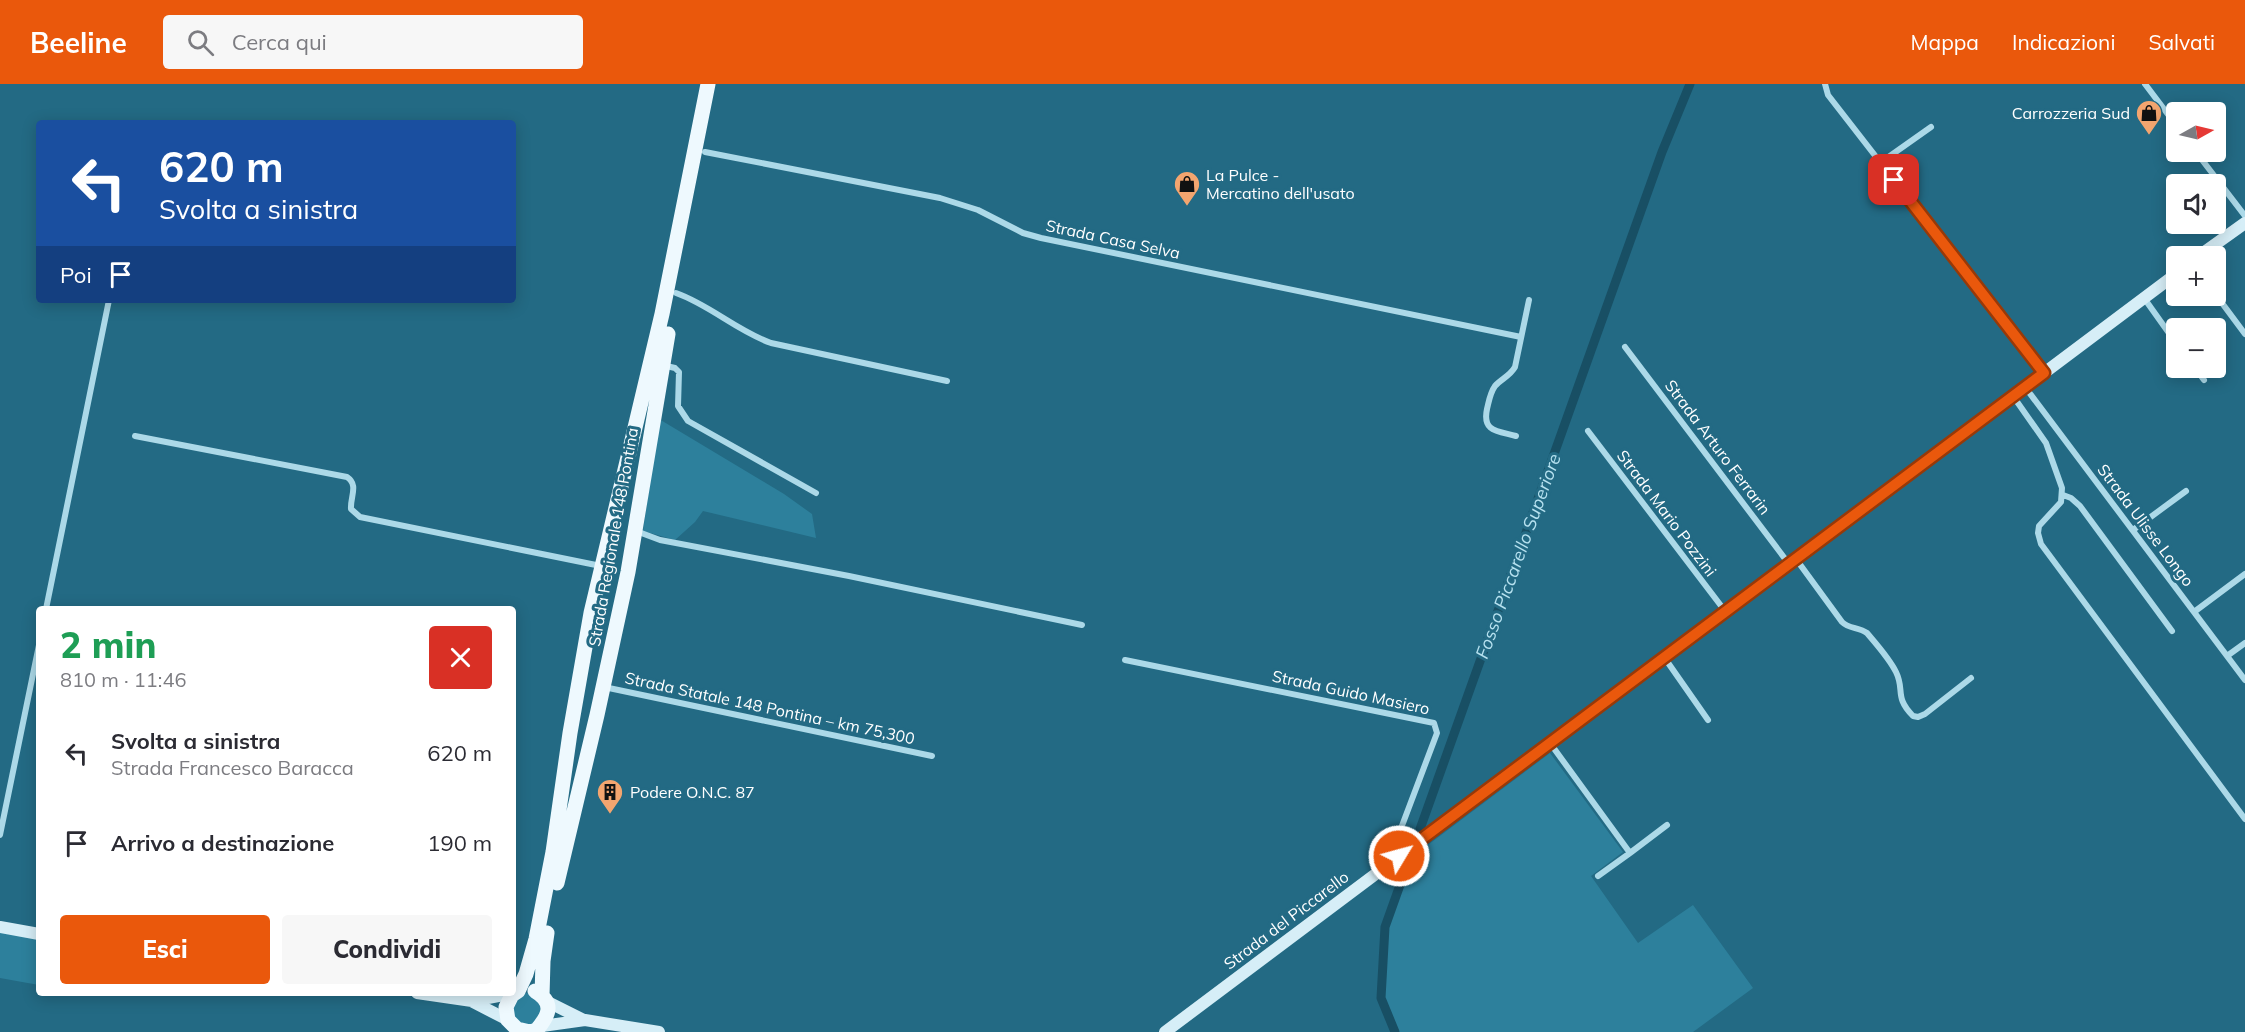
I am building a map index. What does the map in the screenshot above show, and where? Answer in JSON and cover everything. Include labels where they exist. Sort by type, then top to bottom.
[{"type":"main road","name":"Strada Regionale 148 Pontina","points":[[516,992],[530,962],[536,939],[553,852],[584,647],[662,314],[708,84]]},
{"type":"main road","name":"Strada Regionale 148 Pontina","points":[[538,1029],[548,1014],[544,999],[543,961],[547,933],[603,687],[635,531],[662,365],[718,84]]},
{"type":"main road","points":[[516,992],[531,990],[544,999]]},
{"type":"main road","name":"Strada Regionale 148 Pontina","points":[[511,1026],[506,1007],[513,996]]},
{"type":"main road","points":[[511,1026],[524,1031],[538,1029]]},
{"type":"street","points":[[1825,84],[1828,95],[2044,373]]},
{"type":"street","points":[[2145,84],[2166,112]]},
{"type":"street","points":[[1880,163],[1931,127]]},
{"type":"street","name":"Strada Casa Selva","points":[[705,152],[940,198],[978,210],[1023,233],[1041,238],[1521,337]]},
{"type":"street","points":[[2204,162],[2245,216]]},
{"type":"street","points":[[2213,246],[2245,223]]},
{"type":"street","name":"Strada del Piccarello","points":[[1165,1032],[2166,282]]},
{"type":"street","points":[[676,293],[698,302],[771,343],[947,381]]},
{"type":"street","points":[[2144,298],[2166,329]]},
{"type":"street","points":[[1516,436],[1493,430],[1487,425],[1486,419],[1492,391],[1514,370],[1529,300]]},
{"type":"street","points":[[47,606],[109,303]]},
{"type":"street","points":[[2224,306],[2245,334]]},
{"type":"street","name":"Strada Arturo Ferrarin","points":[[1625,347],[1842,622],[1847,627],[1864,631],[1888,660],[1898,676],[1901,699],[1913,716],[1918,717],[1925,714],[1971,678]]},
{"type":"street","points":[[662,365],[672,367],[679,372],[678,406],[688,421],[816,493]]},
{"type":"street","name":"Strada Ulisse Longo","points":[[2025,387],[2245,680]]},
{"type":"street","points":[[2013,396],[2046,443],[2063,495],[2059,505],[2039,526],[2041,544],[2245,819]]},
{"type":"street","name":"Strada Mario Pozzini","points":[[1588,431],[1725,611]]},
{"type":"street","points":[[135,436],[347,477],[354,487],[351,509],[356,515],[364,518],[601,567]]},
{"type":"street","points":[[2133,530],[2186,491]]},
{"type":"street","points":[[2063,495],[2071,498],[2080,506],[2172,631]]},
{"type":"street","points":[[635,531],[663,541],[1082,624]]},
{"type":"street","points":[[2194,612],[2245,574]]},
{"type":"street","points":[[2227,656],[2245,643]]},
{"type":"street","points":[[1664,657],[1708,720]]},
{"type":"street","points":[[0,835],[36,660]]},
{"type":"street","name":"Strada Guido Masiero","points":[[1125,660],[1434,723],[1437,733],[1397,839],[1399,856]]},
{"type":"street","name":"Strada Statale 148 Pontina – km 75,300","points":[[603,687],[932,756]]},
{"type":"street","points":[[1549,743],[1630,853]]},
{"type":"street","points":[[1598,876],[1667,825]]},
{"type":"street","points":[[0,927],[36,933]]},
{"type":"street","points":[[438,996],[472,1001],[496,996]]},
{"type":"street","points":[[544,999],[585,1020],[659,1032]]},
{"type":"street","points":[[472,1001],[511,1026]]},
{"type":"street","points":[[538,1029],[585,1020]]},
{"type":"shaded area","points":[[659,419],[784,494],[812,514],[816,538],[703,511],[695,522],[675,540],[643,531]]},
{"type":"shaded area","points":[[1550,753],[1623,852],[1591,876],[1638,943],[1693,905],[1753,988],[1693,1032],[1395,1032],[1381,998],[1385,927],[1408,860]]},
{"type":"shaded area","points":[[0,929],[36,935],[36,984],[0,978]]},
{"type":"shaded area","points":[[521,994],[533,994],[542,1002],[539,1023],[519,1026],[510,1007]]},
{"type":"waterway","name":"Fosso Piccarello Superiore","points":[[1395,1032],[1381,998],[1385,927],[1662,152],[1690,84]]},
{"type":"place","name":"Carrozzeria Sud","points":[[2149,136]]},
{"type":"place","name":"La Pulce - Mercatino dell'usato","points":[[1187,207]]},
{"type":"place","name":"Podere O.N.C. 87","points":[[610,815]]},
{"type":"route","points":[[1399,856],[2044,373],[1894,180]]}]
